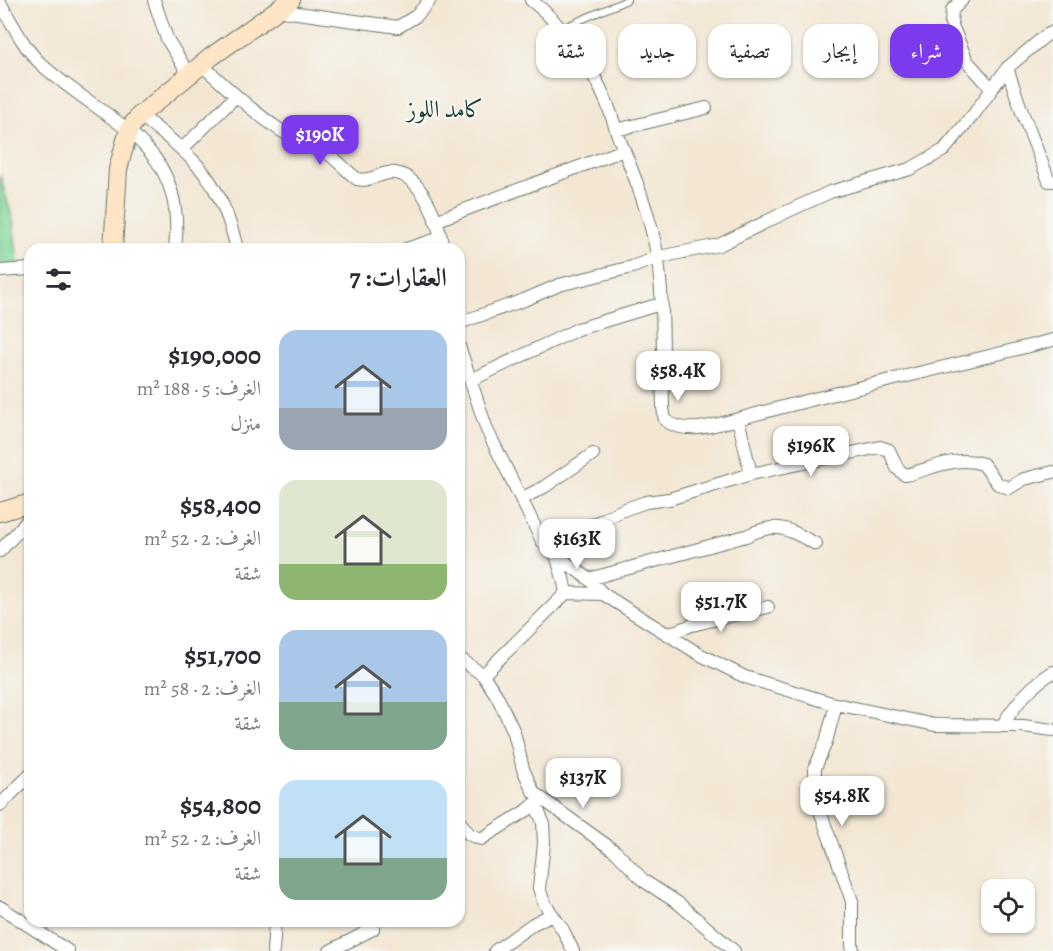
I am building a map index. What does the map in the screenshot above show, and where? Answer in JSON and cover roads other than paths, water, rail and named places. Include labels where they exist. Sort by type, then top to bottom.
[{"type":"main road","points":[[113,243],[118,169],[134,122],[196,70],[283,5]]},
{"type":"main road","points":[[0,512],[24,505]]},
{"type":"street","points":[[154,0],[167,39],[196,70],[236,96],[288,135],[321,148],[363,181],[389,173],[402,174],[423,193],[442,243]]},
{"type":"street","points":[[283,5],[398,27],[416,16],[430,0]]},
{"type":"street","points":[[531,0],[556,24]]},
{"type":"street","points":[[962,0],[952,10],[951,23],[967,61],[993,90]]},
{"type":"street","points":[[0,3],[19,36],[39,62],[134,122],[182,149],[208,178],[219,195],[235,243]]},
{"type":"street","points":[[465,321],[558,285],[633,267],[658,257],[719,245],[830,192],[910,169],[944,150],[993,90],[1007,68],[1044,36],[1053,32]]},
{"type":"street","points":[[1007,68],[1049,181],[1053,181]]},
{"type":"street","points":[[595,78],[614,120],[640,191],[658,257],[662,400],[666,420],[673,425],[689,429],[707,427],[820,396],[1053,340]]},
{"type":"street","points":[[182,149],[236,96]]},
{"type":"street","points":[[616,130],[706,108]]},
{"type":"street","points":[[134,122],[163,169],[171,190],[177,230],[176,243]]},
{"type":"street","points":[[435,220],[624,150]]},
{"type":"street","points":[[0,270],[24,269]]},
{"type":"street","points":[[471,380],[578,329],[660,304]]},
{"type":"street","points":[[465,363],[487,430],[542,541],[556,555],[589,579],[603,594],[707,659],[745,677],[892,718],[935,725],[1002,726],[1053,730]]},
{"type":"street","points":[[738,419],[751,474]]},
{"type":"street","points":[[542,541],[573,534],[645,502],[669,499],[751,474],[880,447],[889,450],[897,468],[904,475],[962,460],[983,464],[998,484],[1009,488],[1024,479],[1053,472]]},
{"type":"street","points":[[521,499],[544,487],[593,454]]},
{"type":"street","points":[[0,551],[24,525]]},
{"type":"street","points":[[589,579],[746,536],[762,528],[784,529],[816,544]]},
{"type":"street","points":[[556,555],[566,593]]},
{"type":"street","points":[[483,675],[566,593],[603,594]]},
{"type":"street","points":[[668,634],[692,625],[768,607]]},
{"type":"street","points":[[465,662],[483,675],[497,696],[514,732],[523,769],[534,793],[543,822],[544,844],[539,888],[544,903],[563,930],[573,951]]},
{"type":"street","points":[[1002,726],[1018,700],[1053,672]]},
{"type":"street","points":[[836,704],[826,742],[814,768],[815,785],[820,811],[852,901],[853,951]]},
{"type":"street","points":[[0,805],[24,781]]},
{"type":"street","points":[[465,829],[469,834],[481,839],[529,809],[537,801]]},
{"type":"street","points":[[537,801],[616,852],[644,881],[678,903],[734,951]]},
{"type":"street","points":[[0,907],[24,923]]},
{"type":"street","points":[[495,951],[533,924],[552,914]]},
{"type":"street","points":[[31,927],[68,951]]},
{"type":"street","points":[[273,951],[275,927]]},
{"type":"street","points":[[330,951],[373,929]]},
{"type":"lane","points":[[572,24],[627,0]]},
{"type":"district","name":"كامد اللوز","points":[[445,109]]}]
